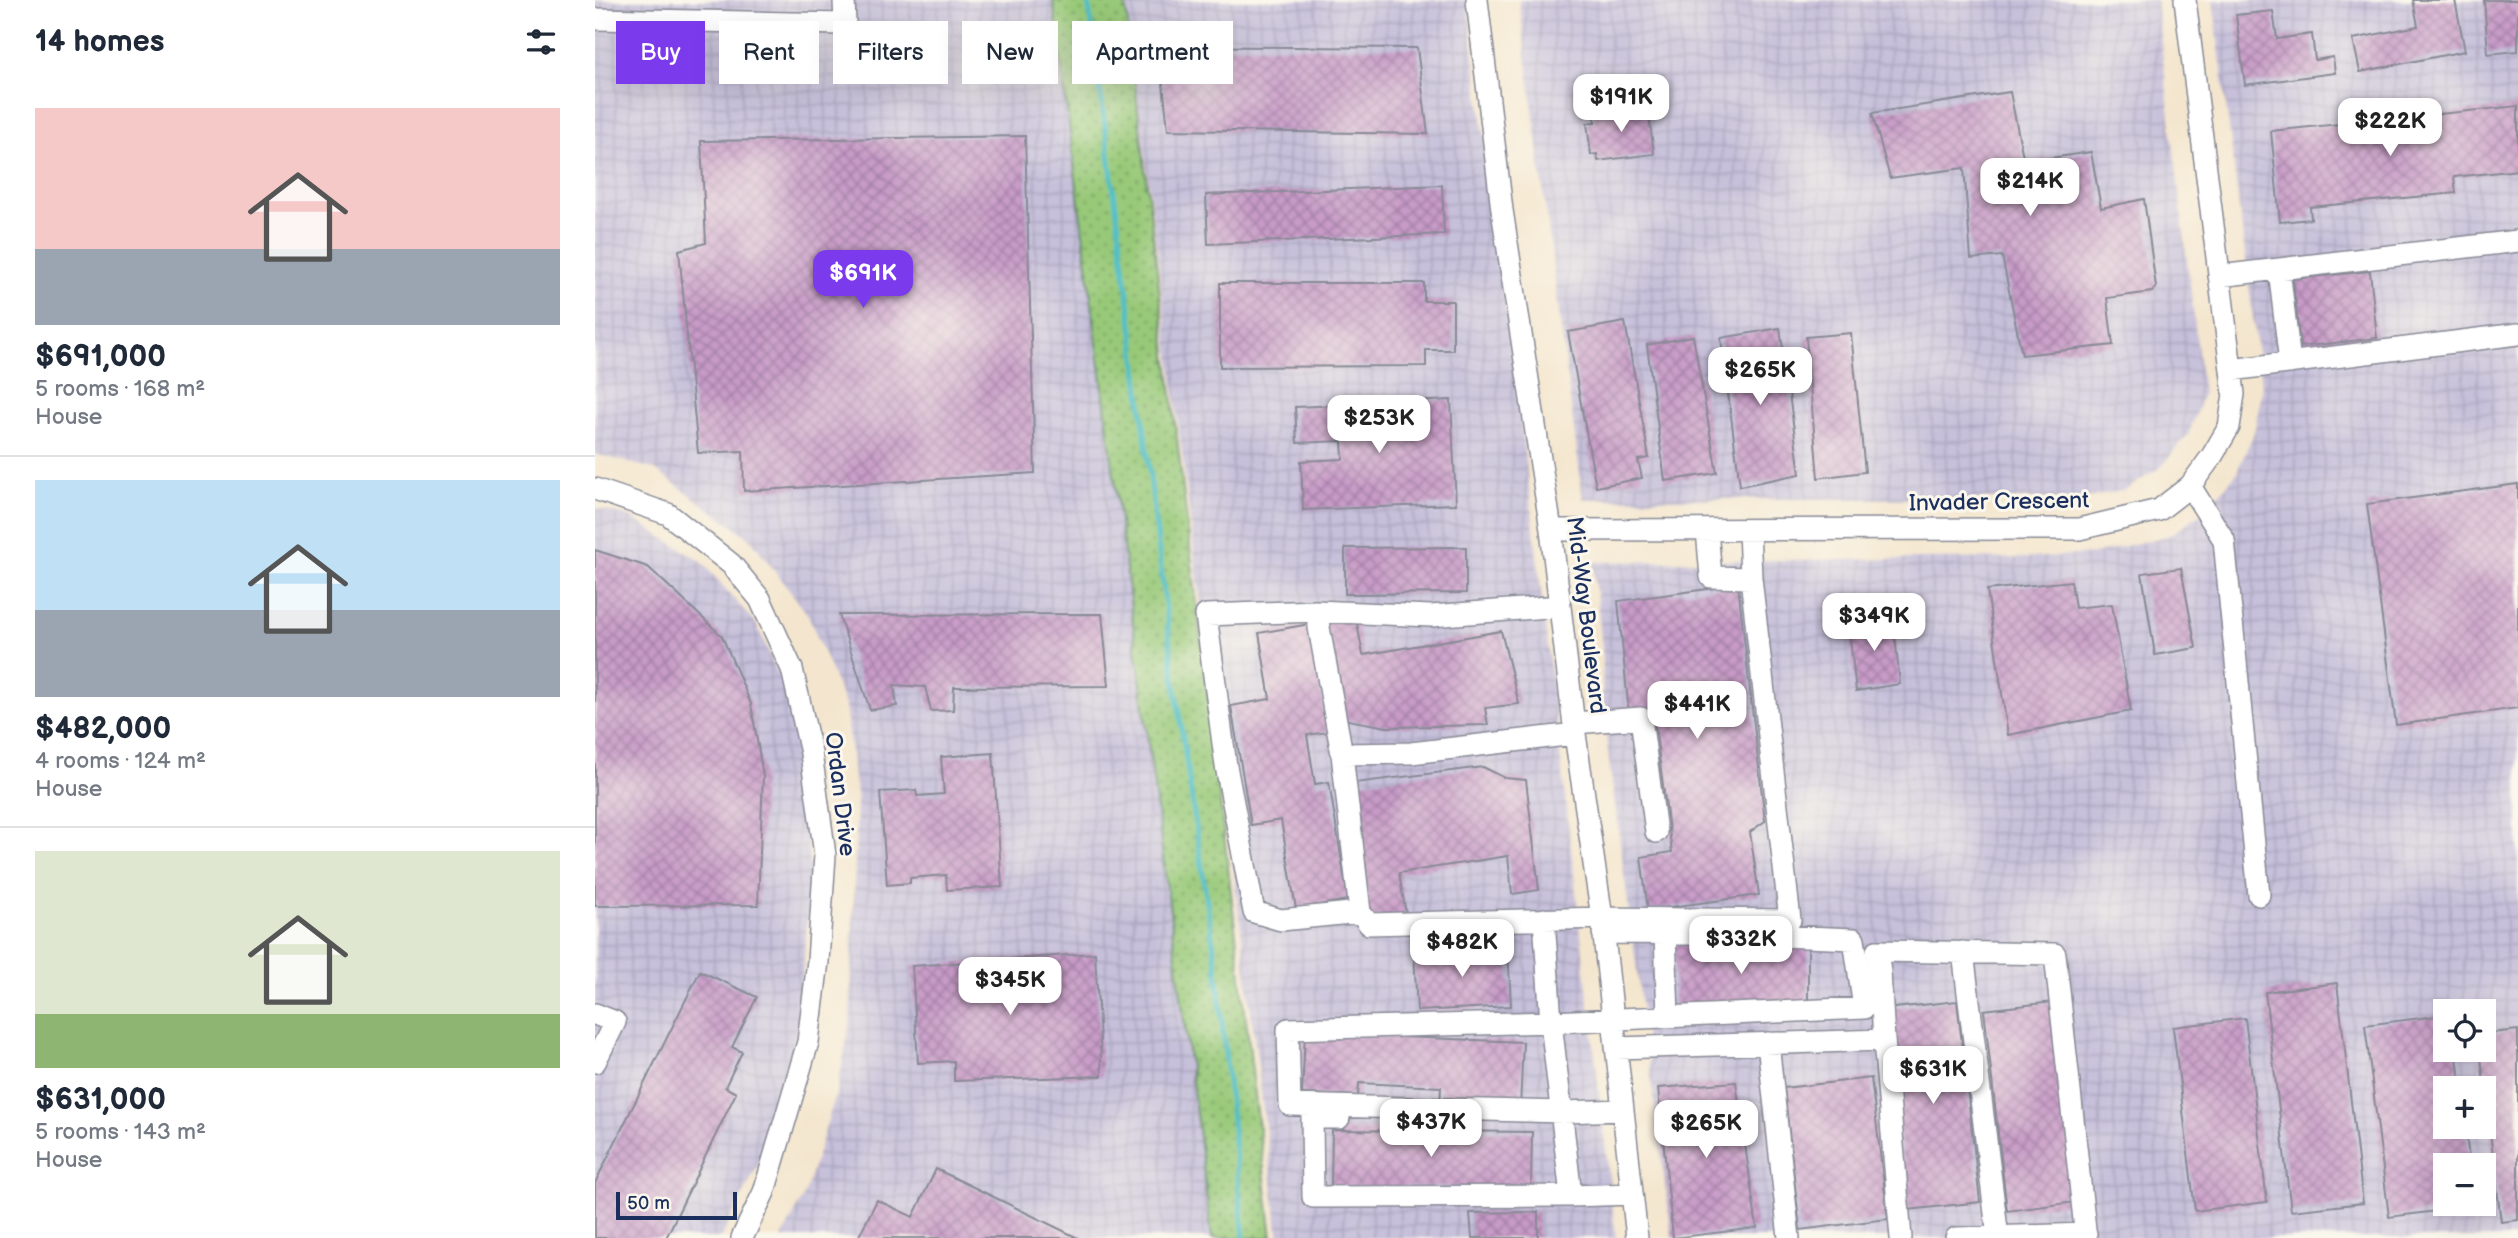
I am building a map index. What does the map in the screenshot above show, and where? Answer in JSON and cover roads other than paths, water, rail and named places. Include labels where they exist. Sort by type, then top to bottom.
[{"type":"street","points":[[595,19],[845,24],[844,0]]},
{"type":"street","name":"Mid-Way Boulevard","points":[[1477,0],[1502,209],[1551,530],[1575,729],[1603,926],[1637,1238]]},
{"type":"street","name":"Invader Crescent","points":[[1551,530],[2079,529],[2159,510],[2190,486],[2229,427],[2234,394],[2185,0]]},
{"type":"street","points":[[2219,276],[2518,241]]},
{"type":"street","points":[[2279,269],[2290,363]]},
{"type":"street","points":[[2231,370],[2518,334]]},
{"type":"street","points":[[2190,486],[2224,540],[2259,895]]},
{"type":"street","name":"Ordan Drive","points":[[595,489],[668,514],[731,564],[760,599],[793,669],[811,753],[825,855],[818,961],[808,1042],[764,1192],[742,1238]]},
{"type":"street","points":[[1707,530],[1711,577],[1751,578]]},
{"type":"street","points":[[1603,926],[1790,920],[1751,578],[1749,530]]},
{"type":"street","points":[[1360,912],[1281,920],[1254,912],[1226,766],[1206,615],[1316,611],[1431,616],[1560,606]]},
{"type":"street","points":[[1316,611],[1342,754],[1360,912],[1369,924],[1543,919],[1665,934],[1854,939],[1869,973],[1902,1238]]},
{"type":"street","points":[[1342,754],[1411,753],[1640,718],[1656,832]]},
{"type":"street","points":[[1543,919],[1551,1022],[1571,1196]]},
{"type":"street","points":[[1665,934],[1668,1016]]},
{"type":"street","points":[[1876,1040],[1864,1008],[1869,973],[1877,951],[2055,954],[2086,1236],[1956,1238]]},
{"type":"street","points":[[1963,952],[1998,1237]]},
{"type":"street","points":[[1563,1116],[1290,1105],[1288,1029],[1551,1022],[1864,1008]]},
{"type":"street","points":[[595,1014],[615,1022],[595,1062]]},
{"type":"street","points":[[1616,1048],[1876,1040]]},
{"type":"street","points":[[1768,1043],[1789,1238]]},
{"type":"street","points":[[1623,1110],[1563,1116],[1312,1118],[1313,1197],[1632,1194]]},
{"type":"waterway","points":[[1088,0],[1132,325],[1174,678],[1216,963],[1244,1238]]}]
